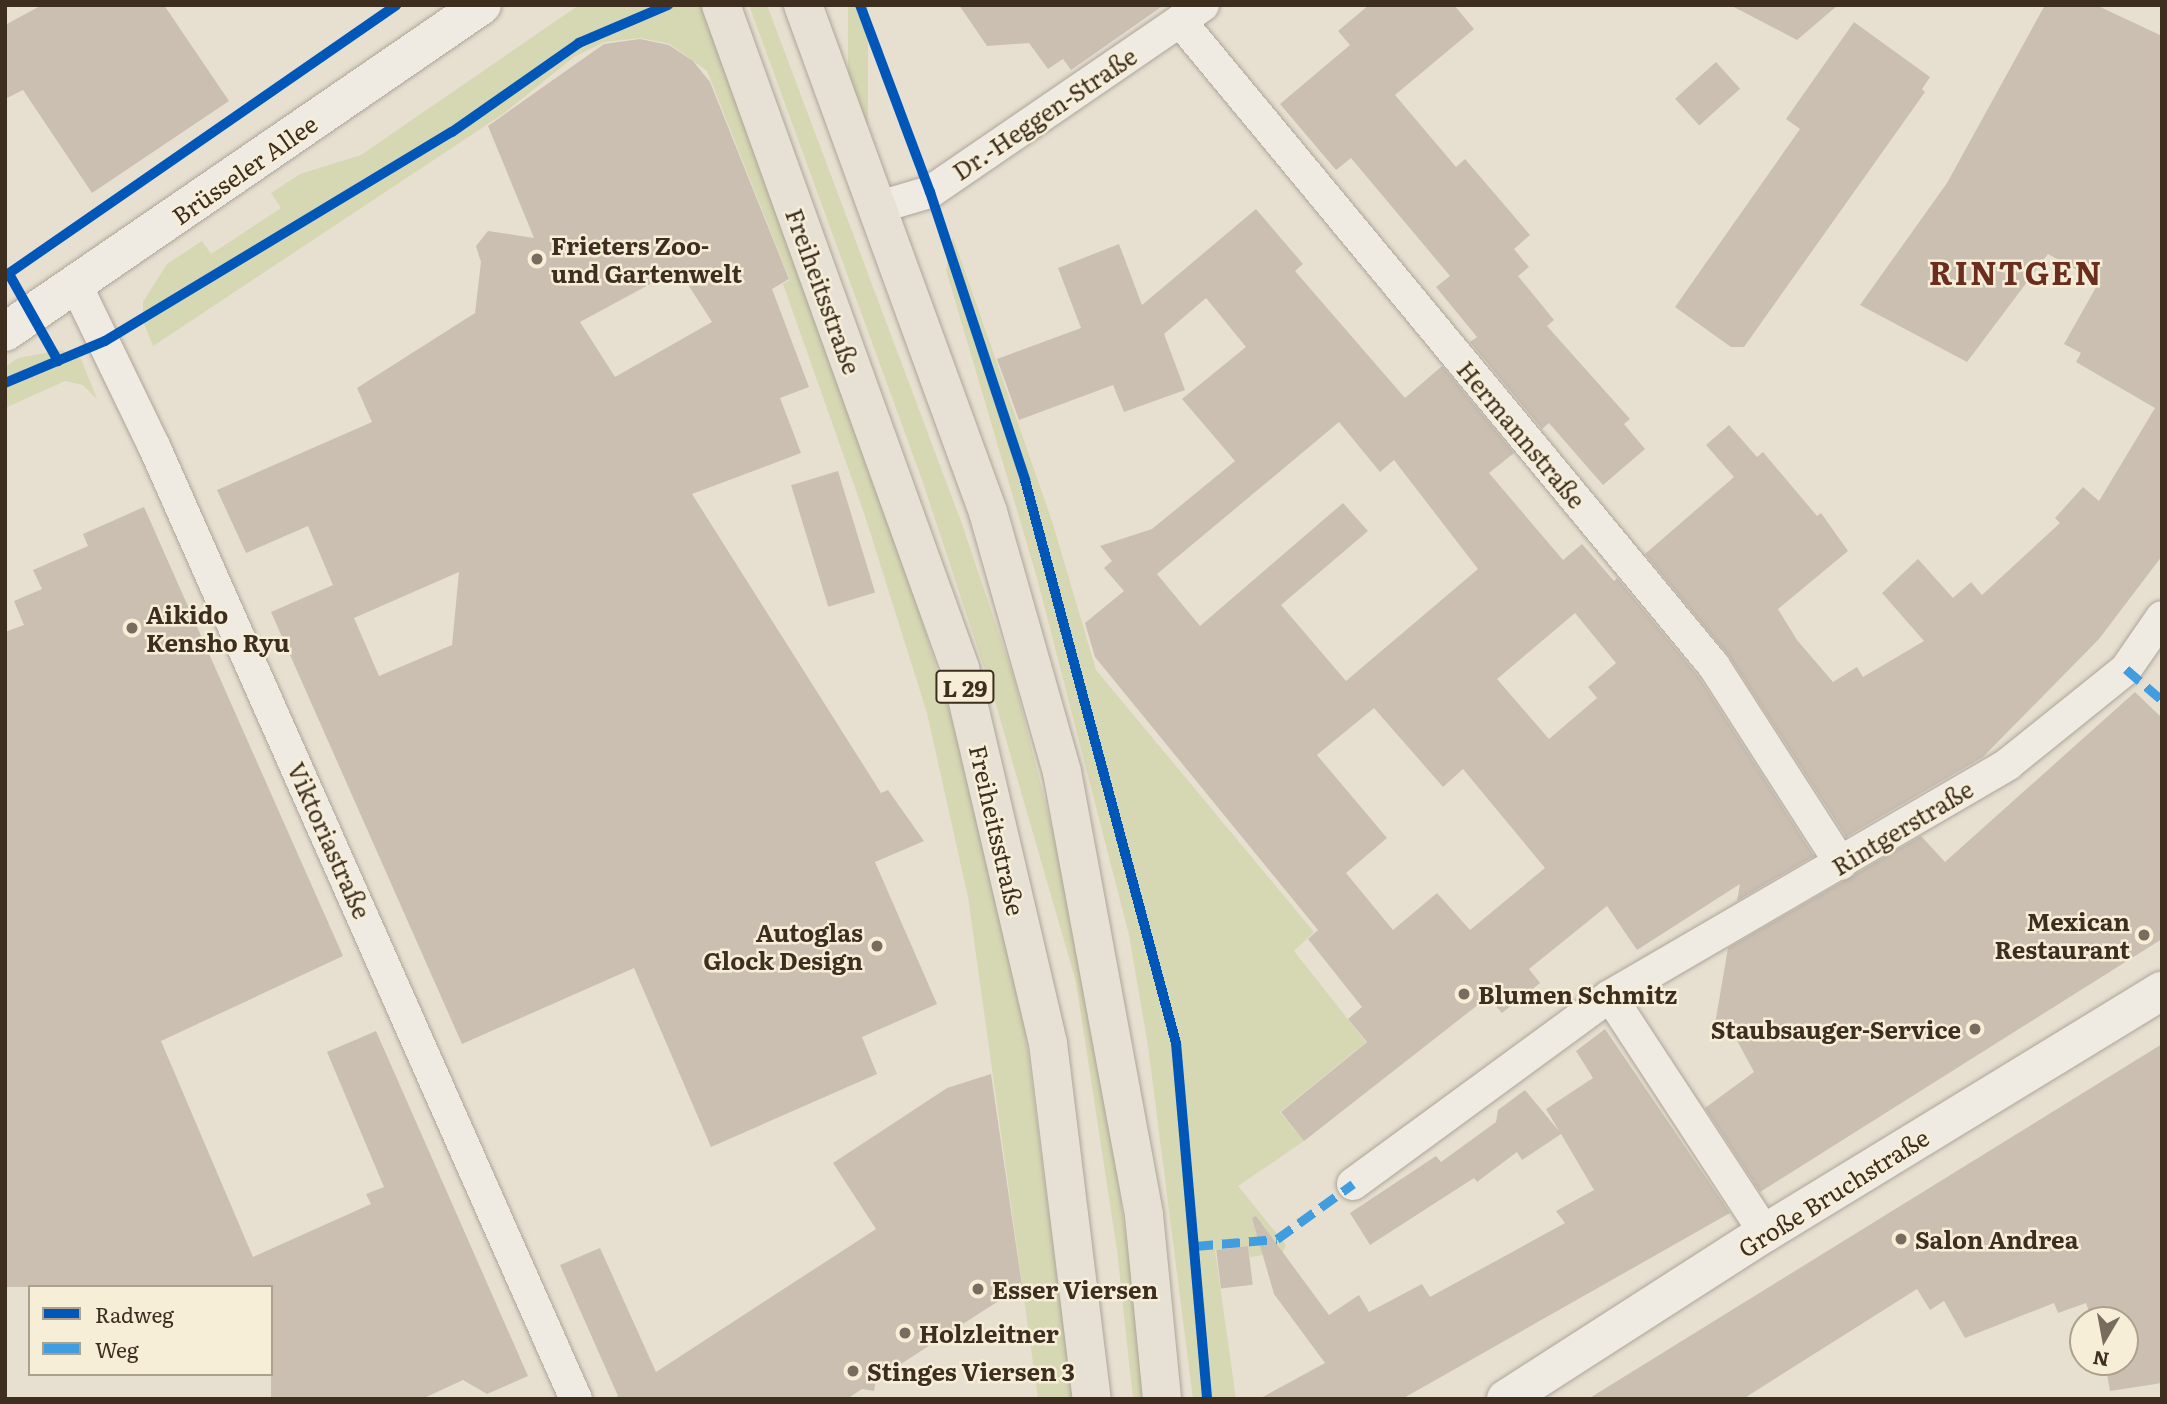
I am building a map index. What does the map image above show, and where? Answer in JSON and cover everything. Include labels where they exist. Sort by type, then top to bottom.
[{"type":"main road","name":"Brüsseler Allee","points":[[5,332],[482,5]]},
{"type":"main road","name":"Freiheitsstraße","points":[[721,5],[960,668],[1048,1043],[1092,1399]]},
{"type":"main road","name":"L 29","points":[[803,5],[879,207],[988,512],[1062,772],[1144,1215],[1162,1399]]},
{"type":"main road","name":"Große Bruchstraße","points":[[1506,1399],[1765,1233],[2162,990]]},
{"type":"street","name":"Dr.-Heggen-Straße","points":[[879,207],[930,192],[1192,13]]},
{"type":"street","name":"Hermannstraße","points":[[1192,13],[1714,666],[1841,864]]},
{"type":"street","name":"Viktoriastraße","points":[[76,285],[154,446],[576,1399]]},
{"type":"street","name":"Rintgerstraße","points":[[1353,1184],[1610,996],[1841,864],[2008,764],[2126,669],[2162,617]]},
{"type":"street","points":[[1610,996],[1765,1233]]},
{"type":"green space","points":[[579,5],[710,5],[912,586],[959,744],[1025,1031],[1073,1399],[1038,1399],[968,897],[927,713],[865,516],[783,284],[790,280],[707,71],[670,44],[640,38],[604,42],[574,57],[503,114],[153,346],[143,321],[143,302],[167,264],[202,241],[211,254],[281,208],[271,193],[300,174],[361,155]]},
{"type":"green space","points":[[749,5],[767,5],[962,524],[1013,675],[1090,978],[1148,1399],[1133,1399],[1117,1250],[1076,982],[992,691],[922,480]]},
{"type":"green space","points":[[848,5],[868,5],[868,176],[848,176]]},
{"type":"green space","points":[[953,237],[1052,521],[1096,670],[1314,932],[1294,951],[1366,1042],[1280,1112],[1304,1141],[1238,1186],[1286,1245],[1283,1252],[1250,1257],[1248,1246],[1215,1250],[1236,1399],[1193,1399],[1148,1046],[1129,935],[1037,578],[946,270]]},
{"type":"green space","points":[[61,350],[81,359],[97,399],[83,385],[65,381],[5,408],[5,367],[18,358]]},
{"type":"building","points":[[42,5],[164,5],[229,101],[92,193],[23,90],[5,99],[5,25]]},
{"type":"building","points":[[959,5],[1164,5],[1071,70],[1063,59],[1048,69],[1029,43],[987,46]]},
{"type":"building","points":[[1369,5],[1454,5],[1474,29],[1395,95],[1456,167],[1465,159],[1530,235],[1514,249],[1529,267],[1518,276],[1554,320],[1547,326],[1630,419],[1624,424],[1645,449],[1603,485],[1549,423],[1542,429],[1470,342],[1477,337],[1436,287],[1450,276],[1351,158],[1336,170],[1280,104],[1350,45],[1338,31]]},
{"type":"building","points":[[1730,5],[1838,5],[1797,40]]},
{"type":"building","points":[[2045,5],[2096,5],[2162,36],[2162,556],[2099,639],[1983,757],[1846,837],[1729,656],[1645,554],[1734,477],[1706,445],[1729,425],[1757,457],[1763,452],[1817,516],[1821,513],[1848,551],[1778,609],[1797,640],[1833,682],[1857,667],[1863,677],[1924,641],[1882,593],[1918,559],[1953,598],[1971,582],[1982,595],[2060,523],[2055,518],[2083,487],[2099,501],[2155,408],[2076,362],[2081,353],[2064,344],[2099,282],[2048,254],[1967,362],[1860,305],[1947,183]]},
{"type":"building","points":[[1854,22],[1930,77],[1922,89],[1925,92],[1744,347],[1731,347],[1675,307],[1800,129],[1786,119]]},
{"type":"building","points":[[640,39],[669,45],[693,61],[710,82],[789,279],[772,289],[809,387],[780,398],[801,453],[692,494],[881,793],[888,790],[924,841],[875,862],[937,1004],[862,1037],[877,1074],[711,1147],[634,968],[462,1044],[271,612],[333,585],[308,526],[246,553],[217,490],[372,422],[357,388],[475,313],[481,262],[476,246],[488,231],[534,238],[488,126],[604,44]],"holes":[[[678,269],[712,322],[615,377],[580,322]],[[459,572],[452,645],[379,676],[354,618]]]},
{"type":"building","points":[[1716,62],[1740,89],[1699,126],[1675,99]]},
{"type":"building","points":[[1256,209],[1303,264],[1295,271],[1405,398],[1442,366],[1514,453],[1489,473],[1563,560],[1582,544],[1614,581],[1617,578],[1699,677],[1814,856],[1737,901],[1740,884],[1637,950],[1607,906],[1529,969],[1540,983],[1502,1013],[1488,997],[1304,1141],[1281,1112],[1367,1042],[1348,1019],[1362,1007],[1308,939],[1318,930],[1095,657],[1085,623],[1124,591],[1104,568],[1112,561],[1100,546],[1152,529],[1235,461],[1182,399],[1246,347],[1206,298],[1164,334],[1185,390],[1124,412],[1113,385],[1019,420],[997,359],[1081,328],[1058,268],[1119,244],[1142,305]],"holes":[[[1339,422],[1380,472],[1394,460],[1478,569],[1346,681],[1281,605],[1368,531],[1343,503],[1200,626],[1157,574]],[[1575,613],[1616,663],[1588,687],[1597,698],[1549,739],[1497,679]],[[1374,708],[1443,787],[1463,769],[1545,868],[1470,930],[1437,893],[1393,930],[1346,873],[1387,838],[1317,755]]]},
{"type":"building","points":[[838,471],[875,592],[828,607],[791,485]]},
{"type":"building","points":[[144,507],[343,956],[161,1041],[253,1257],[371,1204],[366,1194],[384,1187],[327,1052],[376,1031],[528,1376],[487,1394],[463,1380],[422,1399],[271,1399],[273,1285],[5,1287],[5,632],[24,625],[14,601],[42,589],[33,570],[88,546],[83,534]]},
{"type":"building","points":[[2135,692],[2162,718],[2162,939],[1760,1192],[1705,1108],[1754,1072],[1734,1035],[1715,1024],[1728,948],[1921,836],[1945,862]]},
{"type":"building","points":[[1605,1029],[1730,1213],[1402,1399],[1259,1399],[1325,1363],[1274,1294],[1252,1218],[1256,1216],[1329,1315],[1359,1295],[1369,1312],[1422,1284],[1430,1297],[1565,1223],[1556,1211],[1594,1190],[1561,1134],[1522,1160],[1517,1152],[1477,1182],[1474,1178],[1370,1245],[1350,1213],[1436,1156],[1441,1162],[1496,1122],[1498,1110],[1525,1090],[1559,1131],[1546,1109],[1593,1078],[1576,1051]]},
{"type":"building","points":[[2162,1044],[2162,1383],[2110,1391],[2107,1376],[2139,1376],[2139,1306],[2087,1306],[2086,1303],[2069,1306],[2069,1309],[2058,1313],[2054,1303],[1965,1338],[1944,1301],[1930,1310],[1917,1289],[1743,1399],[1588,1399]]},
{"type":"building","points":[[991,1074],[1022,1286],[876,1380],[874,1391],[862,1389],[847,1399],[614,1399],[618,1396],[560,1265],[600,1248],[656,1372],[876,1229],[833,1163],[947,1088]]},
{"type":"building","points":[[1248,1246],[1253,1285],[1221,1289],[1216,1250]]},
{"type":"marked path","points":[[2126,669],[2162,700]]},
{"type":"marked path","points":[[1195,1246],[1277,1239],[1353,1184]]},
{"type":"cycle path","points":[[5,276],[396,5]]},
{"type":"cycle path","points":[[5,383],[105,341],[452,132],[579,43],[668,5]]},
{"type":"cycle path","points":[[860,5],[930,192],[1025,480],[1176,1043],[1207,1399]]},
{"type":"cycle path","points":[[9,274],[58,361]]},
{"type":"place","name":"Frieters Zoo- und Gartenwelt","points":[[537,259]]},
{"type":"place","name":"Aikido Kensho Ryu","points":[[132,628]]},
{"type":"place","name":"Mexican Restaurant","points":[[2144,935]]},
{"type":"place","name":"Autoglas Glock Design","points":[[877,946]]},
{"type":"place","name":"Blumen Schmitz","points":[[1464,994]]},
{"type":"place","name":"Staubsauger-Service","points":[[1975,1029]]},
{"type":"place","name":"Salon Andrea","points":[[1901,1239]]},
{"type":"place","name":"Esser Viersen","points":[[978,1289]]},
{"type":"place","name":"Holzleitner","points":[[905,1333]]},
{"type":"place","name":"Stinges Viersen 3","points":[[853,1371]]},
{"type":"district","name":"RINTGEN","points":[[2016,271]]}]
